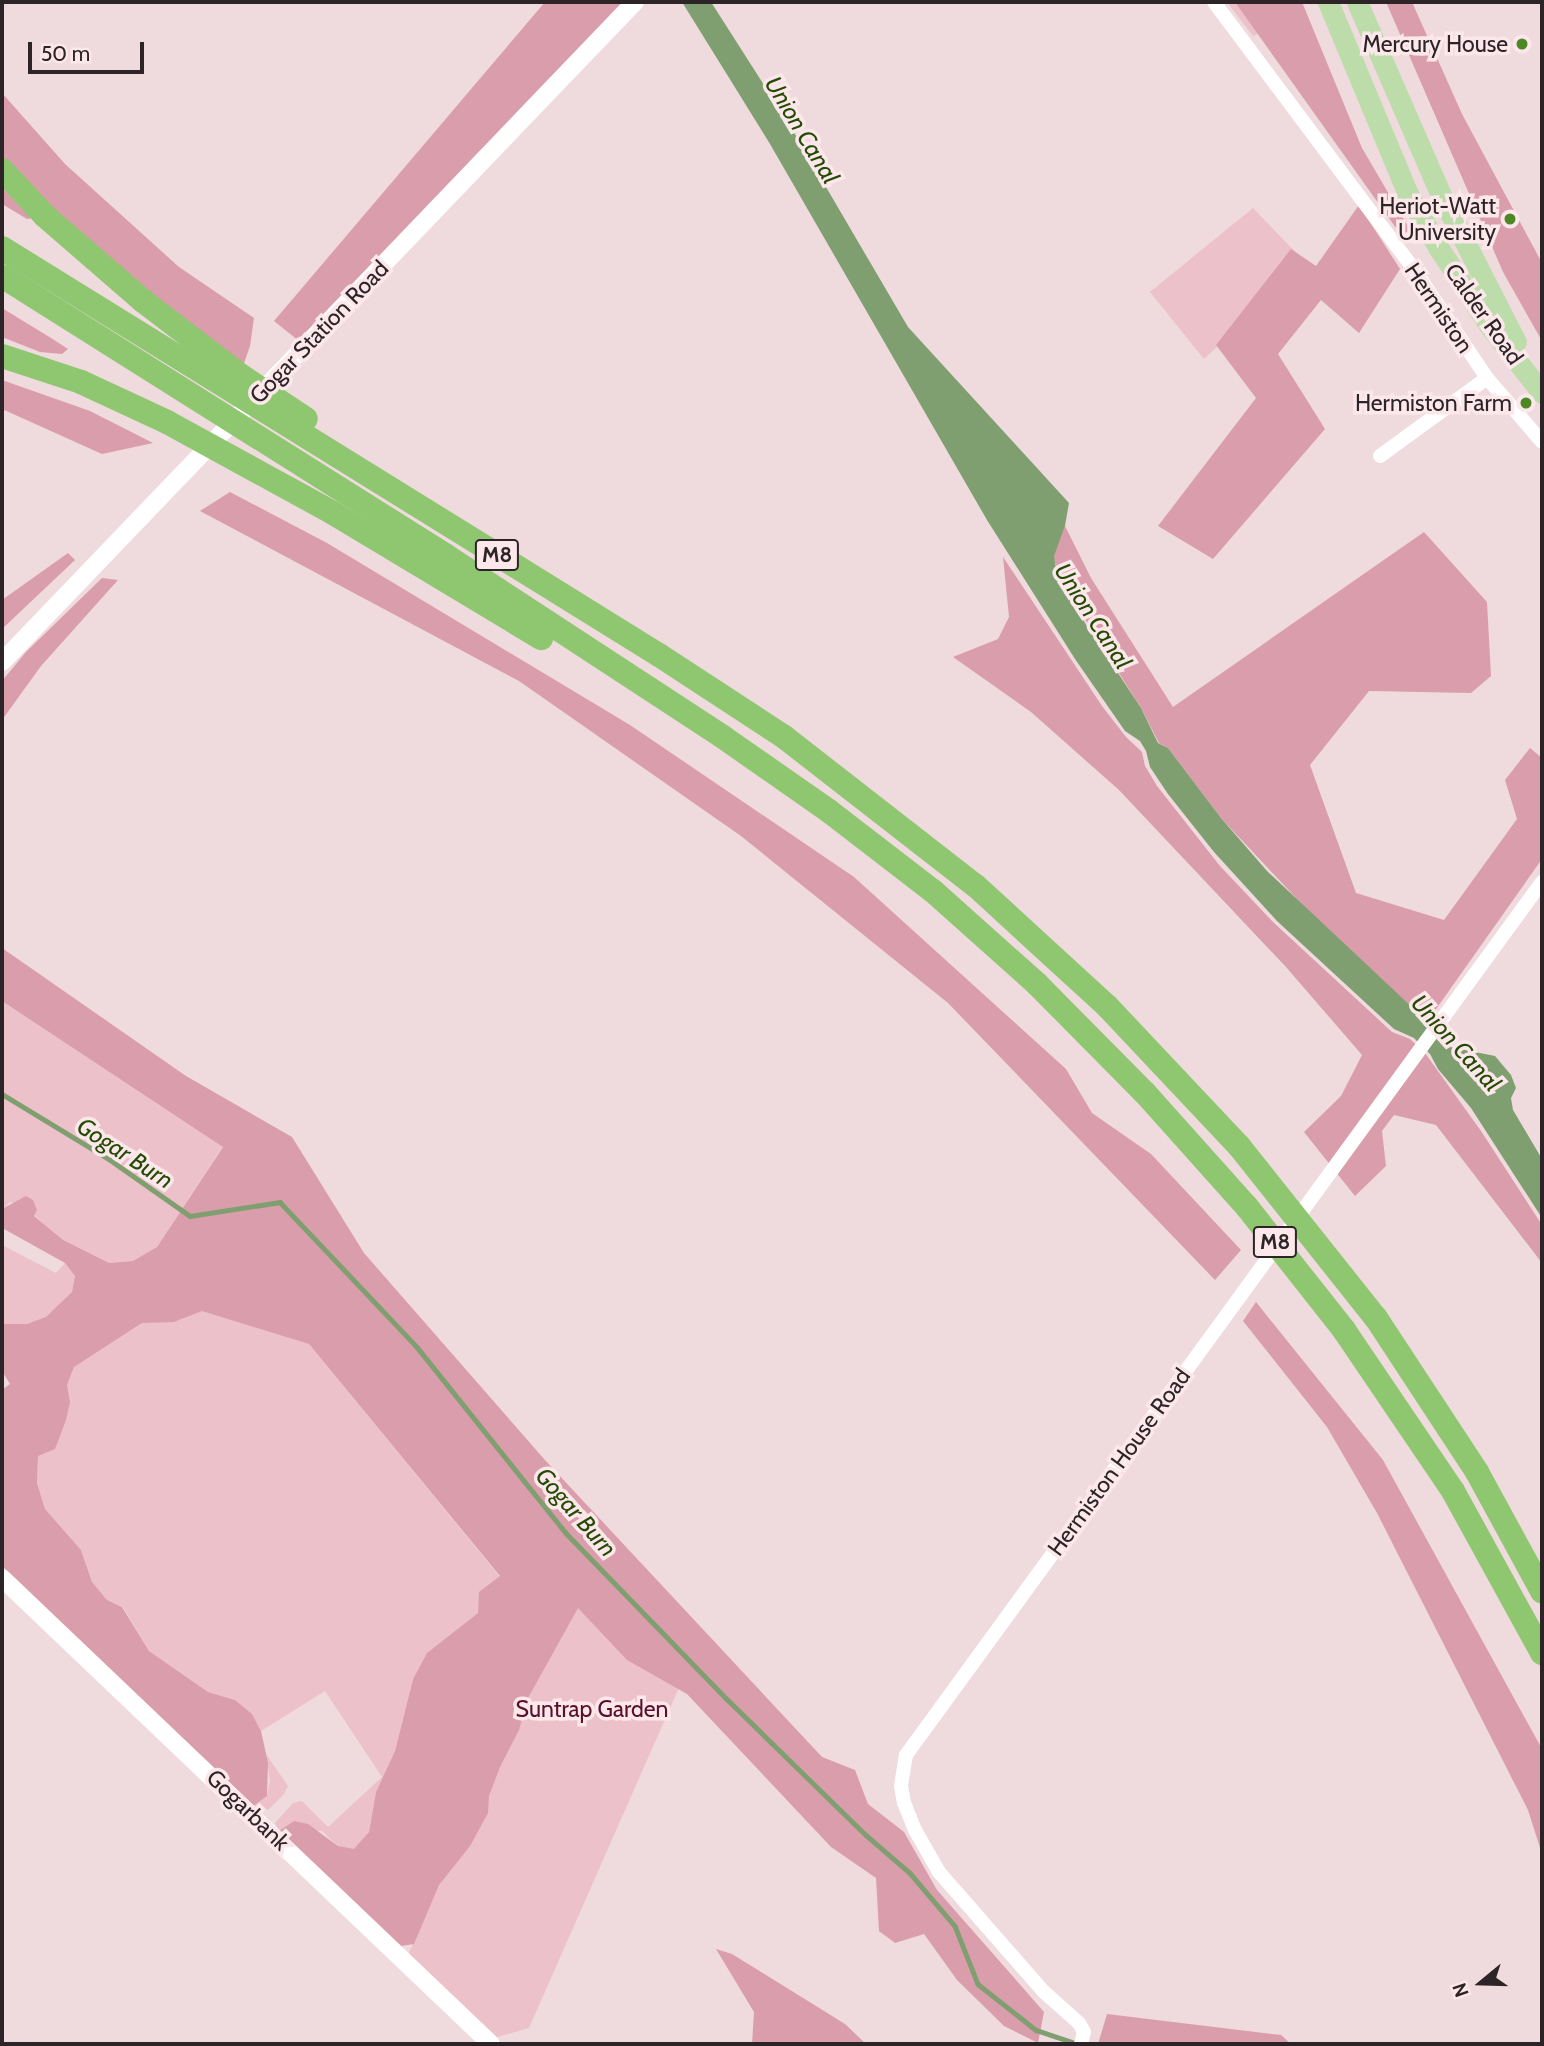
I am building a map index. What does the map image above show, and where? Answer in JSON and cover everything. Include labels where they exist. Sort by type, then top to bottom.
[{"type":"highway","name":"M8","points":[[2,170],[45,216],[134,294],[240,375],[783,736],[976,886],[1107,1006],[1240,1146],[1376,1318],[1477,1472],[1542,1591]]},
{"type":"highway","name":"M8","points":[[2,248],[659,654]]},
{"type":"highway","name":"M8","points":[[2,276],[445,555],[723,737],[829,810],[933,891],[1037,984],[1154,1103],[1247,1207],[1344,1330],[1453,1491],[1542,1653]]},
{"type":"highway","name":"M8","points":[[2,356],[81,382],[167,422],[345,520],[572,657],[723,737]]},
{"type":"main road","name":"Calder Road","points":[[1328,2],[1407,192],[1438,247],[1489,325],[1542,392]]},
{"type":"main road","name":"Calder Road","points":[[1357,2],[1440,193],[1542,392]]},
{"type":"street","name":"Gogar Station Road","points":[[2,662],[635,2]]},
{"type":"street","name":"Hermiston","points":[[1214,2],[1416,272],[1487,378],[1542,442]]},
{"type":"street","points":[[1380,456],[1487,378]]},
{"type":"street","name":"Hermiston House Road","points":[[1082,2038],[939,1872],[904,1803],[902,1770],[906,1755],[1542,882]]},
{"type":"street","name":"Gogarbank","points":[[2,1578],[491,2044]]},
{"type":"green space","points":[[1227,2],[1297,2],[1302,12],[1253,36]]},
{"type":"green space","points":[[1253,208],[1306,263],[1204,359],[1150,292]]},
{"type":"green space","points":[[2,1001],[223,1146],[157,1247],[133,1261],[108,1263],[78,1255],[34,1215],[37,1211],[10,1202],[2,1209]]},
{"type":"green space","points":[[2,1245],[56,1273],[65,1263],[75,1276],[72,1292],[46,1318],[27,1324],[2,1324]]},
{"type":"green space","points":[[202,1310],[309,1344],[500,1577],[480,1592],[478,1613],[427,1653],[413,1679],[395,1751],[376,1792],[369,1832],[354,1850],[338,1846],[322,1831],[279,1831],[275,1823],[293,1803],[302,1801],[328,1827],[382,1777],[325,1691],[261,1731],[252,1714],[235,1700],[208,1692],[149,1651],[123,1607],[107,1600],[92,1582],[81,1550],[45,1509],[37,1483],[38,1455],[70,1402],[67,1385],[74,1367],[142,1323],[180,1320]]},
{"type":"green space","name":"Suntrap Garden","points":[[571,1583],[681,1683],[529,2028],[494,2038],[408,1955]]},
{"type":"green space","points":[[266,1754],[288,1786],[269,1809],[258,1810],[252,1807],[267,1796],[270,1780]]},
{"type":"shaded area","points":[[545,2],[623,2],[299,341],[274,321]]},
{"type":"shaded area","points":[[682,2],[711,2],[792,129],[908,327],[1069,503],[1065,526],[1054,556],[1056,568],[1085,623],[1141,708],[1158,743],[1168,748],[1221,818],[1267,871],[1413,1008],[1434,1033],[1450,1047],[1495,1056],[1511,1075],[1516,1088],[1511,1098],[1513,1110],[1542,1159],[1542,1218],[1471,1108],[1438,1069],[1430,1054],[1414,1038],[1394,1029],[1277,921],[1214,852],[1168,794],[1150,767],[1140,741],[1125,731],[1075,659],[987,520],[770,144]]},
{"type":"shaded area","points":[[1235,2],[1302,2],[1362,148],[1410,230],[1401,235]]},
{"type":"shaded area","points":[[1386,2],[1412,2],[1462,114],[1542,263],[1542,341],[1503,272]]},
{"type":"shaded area","points":[[2,93],[65,164],[179,267],[254,318],[250,346],[240,375],[2,170]]},
{"type":"shaded area","points":[[2,188],[33,218],[27,219],[2,204]]},
{"type":"shaded area","points":[[1359,205],[1400,269],[1359,333],[1321,300],[1278,354],[1325,429],[1213,559],[1158,526],[1256,398],[1216,345],[1291,249],[1316,266]]},
{"type":"shaded area","points":[[2,308],[68,349],[62,354],[40,352],[2,337]]},
{"type":"shaded area","points":[[2,380],[90,411],[153,443],[102,454],[2,409]]},
{"type":"shaded area","points":[[230,492],[327,543],[630,725],[854,877],[1066,1069],[1092,1113],[1151,1154],[1241,1250],[1215,1280],[948,1003],[741,836],[519,681],[200,511]]},
{"type":"shaded area","points":[[1065,526],[1091,578],[1173,707],[1424,532],[1487,602],[1491,676],[1471,693],[1369,691],[1310,765],[1356,893],[1444,920],[1517,819],[1505,780],[1530,748],[1542,758],[1542,859],[1434,1012],[1420,1020],[1413,1008],[1310,913],[1221,818],[1168,748],[1159,743],[1141,708],[1062,583],[1053,556]]},
{"type":"shaded area","points":[[68,553],[75,560],[2,629],[2,600]]},
{"type":"shaded area","points":[[1003,557],[1102,706],[1126,737],[1142,752],[1145,766],[1157,786],[1220,866],[1273,922],[1392,1032],[1410,1039],[1425,1053],[1481,1131],[1542,1225],[1542,1263],[1436,1125],[1394,1115],[1382,1131],[1386,1166],[1355,1196],[1304,1132],[1341,1096],[1362,1055],[1286,967],[1119,790],[1031,712],[953,657],[998,639],[1009,617]]},
{"type":"shaded area","points":[[102,578],[118,580],[41,666],[2,720],[2,681],[26,652]]},
{"type":"shaded area","points":[[2,948],[186,1076],[292,1137],[364,1253],[544,1459],[822,1757],[855,1770],[868,1804],[904,1832],[937,1890],[1044,2012],[1038,2043],[1004,2026],[957,1980],[924,1934],[895,1943],[879,1931],[876,1878],[831,1847],[687,1694],[627,1660],[578,1608],[528,1698],[519,1730],[489,1796],[488,1813],[470,1846],[439,1885],[414,1944],[401,1946],[372,1923],[279,1831],[294,1821],[308,1824],[338,1846],[354,1849],[369,1832],[376,1792],[395,1751],[413,1679],[427,1653],[478,1613],[479,1592],[500,1576],[309,1344],[202,1311],[174,1322],[142,1323],[74,1367],[67,1385],[70,1402],[66,1420],[55,1449],[38,1456],[37,1483],[45,1509],[81,1550],[92,1582],[107,1600],[122,1607],[149,1651],[208,1692],[235,1700],[252,1714],[261,1731],[268,1763],[267,1796],[252,1807],[2,1566],[2,1390],[10,1384],[2,1371],[2,1324],[27,1324],[46,1317],[72,1292],[75,1276],[65,1263],[4,1229],[2,1209],[26,1196],[33,1200],[37,1210],[34,1216],[63,1240],[109,1263],[133,1261],[157,1247],[223,1147],[2,1001]]},
{"type":"shaded area","points":[[1256,1302],[1383,1460],[1542,1749],[1542,1854],[1528,1810],[1377,1513],[1327,1427],[1243,1321]]},
{"type":"shaded area","points":[[716,1949],[732,1954],[845,2024],[866,2044],[752,2044],[754,2012]]},
{"type":"shaded area","points":[[1107,2014],[1281,2035],[1291,2044],[1098,2044]]},
{"type":"waterway","name":"Gogar Burn","points":[[2,1094],[109,1159],[190,1216],[280,1202],[417,1347],[567,1534],[728,1700],[866,1835],[910,1873],[955,1926],[978,1984],[1036,2030],[1078,2044]]},
{"type":"place","name":"Mercury House","points":[[1522,44]]},
{"type":"place","name":"Heriot-Watt University","points":[[1510,219]]},
{"type":"place","name":"Hermiston Farm","points":[[1526,403]]},
{"type":"water label","name":"Union Canal","points":[[802,130]]},
{"type":"water label","name":"Union Canal","points":[[1093,616]]},
{"type":"water label","name":"Union Canal","points":[[1456,1043]]}]
